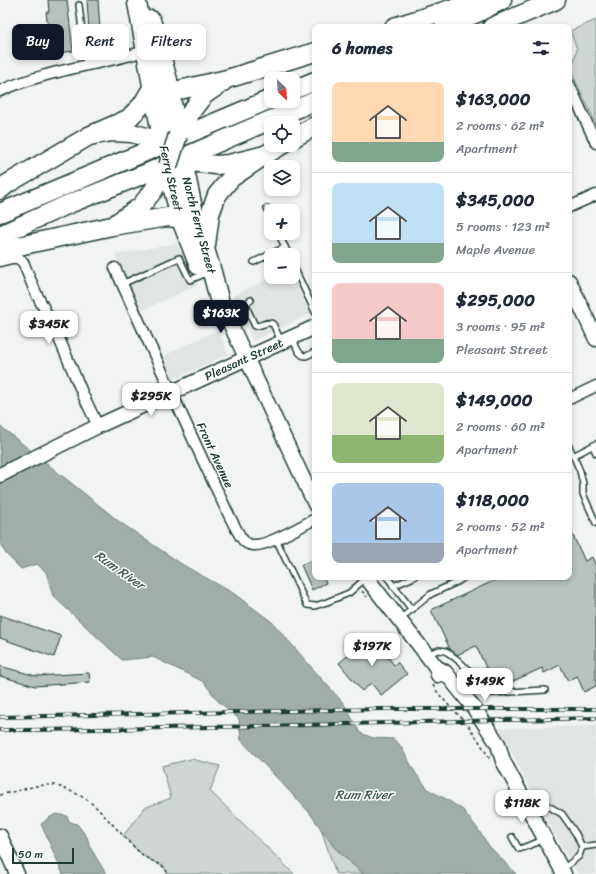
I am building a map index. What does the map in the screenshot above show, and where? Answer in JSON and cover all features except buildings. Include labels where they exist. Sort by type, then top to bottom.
[{"type":"highway","points":[[137,0],[141,24]]},
{"type":"highway","points":[[147,0],[171,92],[166,115]]},
{"type":"highway","points":[[403,24],[479,0]]},
{"type":"highway","points":[[451,24],[502,0]]},
{"type":"highway","points":[[499,24],[556,0]]},
{"type":"highway","points":[[171,92],[227,79],[312,53]]},
{"type":"highway","name":"Ferry Street","points":[[148,60],[152,88],[166,115],[179,183],[181,220],[202,275],[219,299]]},
{"type":"highway","points":[[112,226],[140,207],[153,191],[193,109],[204,95],[227,79]]},
{"type":"highway","points":[[300,87],[312,82]]},
{"type":"highway","points":[[0,190],[7,184],[88,136],[128,119],[142,106],[152,88]]},
{"type":"highway","points":[[0,213],[264,102]]},
{"type":"highway","points":[[0,235],[69,204],[147,173],[312,102]]},
{"type":"highway","points":[[300,134],[312,128]]},
{"type":"highway","points":[[88,136],[112,132],[132,133],[173,151],[216,165],[229,164],[264,155]]},
{"type":"highway","points":[[205,250],[210,214],[217,196],[230,178],[269,152]]},
{"type":"highway","name":"North Ferry Street","points":[[179,183],[194,213],[219,299]]},
{"type":"highway","points":[[0,250],[112,226],[168,217],[181,220]]},
{"type":"main road","points":[[572,287],[596,339]]},
{"type":"main road","name":"North Ferry Street","points":[[219,299],[312,498]]},
{"type":"main road","name":"Pleasant Street","points":[[0,475],[98,426],[312,328]]},
{"type":"main road","points":[[364,580],[399,620],[436,667],[445,672],[474,708],[498,744],[498,764],[524,799],[563,872]]},
{"type":"main road","points":[[0,836],[17,874]]},
{"type":"street","points":[[0,91],[27,80],[137,53]]},
{"type":"street","points":[[572,91],[596,143]]},
{"type":"street","points":[[572,206],[596,195]]},
{"type":"street","points":[[0,261],[18,258],[23,262],[98,426]]},
{"type":"street","name":"Front Avenue","points":[[115,268],[230,518],[241,538],[245,543],[254,545],[276,539]]},
{"type":"street","points":[[572,398],[596,386]]},
{"type":"street","points":[[276,539],[312,521]]},
{"type":"lane","points":[[79,5],[86,65]]},
{"type":"lane","points":[[254,262],[285,247],[282,240]]},
{"type":"lane","points":[[122,284],[179,258],[190,280],[202,275]]},
{"type":"lane","points":[[300,280],[312,306]]},
{"type":"lane","points":[[251,300],[245,304],[255,326],[259,327],[269,322],[273,324],[300,354],[305,356],[312,353]]},
{"type":"lane","points":[[596,453],[594,445],[573,456],[580,471],[583,484],[583,494],[596,523]]},
{"type":"lane","points":[[276,539],[307,605],[314,606],[349,593],[364,580]]},
{"type":"lane","points":[[388,580],[412,610]]},
{"type":"lane","points":[[393,586],[407,580]]},
{"type":"lane","points":[[399,620],[431,594],[460,580]]},
{"type":"lane","points":[[426,654],[439,650],[446,651],[459,661],[492,693],[545,690]]},
{"type":"lane","points":[[524,799],[543,803],[562,814],[576,834],[582,847],[579,856],[563,872]]},
{"type":"lane","points":[[512,837],[519,849],[536,843],[544,837]]},
{"type":"lane","points":[[582,847],[596,845]]},
{"type":"path","points":[[364,580],[368,599]]},
{"type":"path","points":[[430,680],[451,708],[465,721],[498,764]]},
{"type":"path","points":[[0,795],[45,785],[55,785],[75,793],[95,806],[136,849],[145,857],[164,867],[168,874]]},
{"type":"shaded area","points":[[596,20],[596,124],[572,73],[577,49],[572,36],[572,30]]},
{"type":"shaded area","points":[[177,243],[198,285],[140,311],[115,255]]},
{"type":"shaded area","points":[[264,281],[264,284],[297,284],[310,314],[253,341],[233,296]]},
{"type":"shaded area","points":[[218,330],[228,354],[172,380],[161,357]]},
{"type":"shaded area","points":[[596,726],[596,874],[578,874],[550,826],[499,728]]},
{"type":"shaded area","points":[[191,759],[220,766],[210,791],[294,874],[168,874],[164,867],[145,857],[123,836],[144,808],[171,798],[162,766]]},
{"type":"shaded area","points":[[321,829],[334,847],[363,874],[336,874]]},
{"type":"water","name":"Rum River","points":[[0,426],[121,523],[183,565],[233,593],[272,622],[344,704],[360,733],[373,738],[393,739],[400,745],[416,774],[429,790],[463,810],[489,846],[516,874],[363,874],[334,847],[309,812],[241,740],[239,719],[217,700],[204,682],[153,657],[122,660],[53,596],[46,572],[37,564],[21,569],[6,554],[0,544]]},
{"type":"water","points":[[56,814],[67,816],[69,821],[77,824],[87,837],[90,847],[106,874],[63,874],[41,824]]},
{"type":"railway","points":[[0,717],[381,709],[596,709]]},
{"type":"railway","points":[[0,730],[224,727],[596,718]]}]
